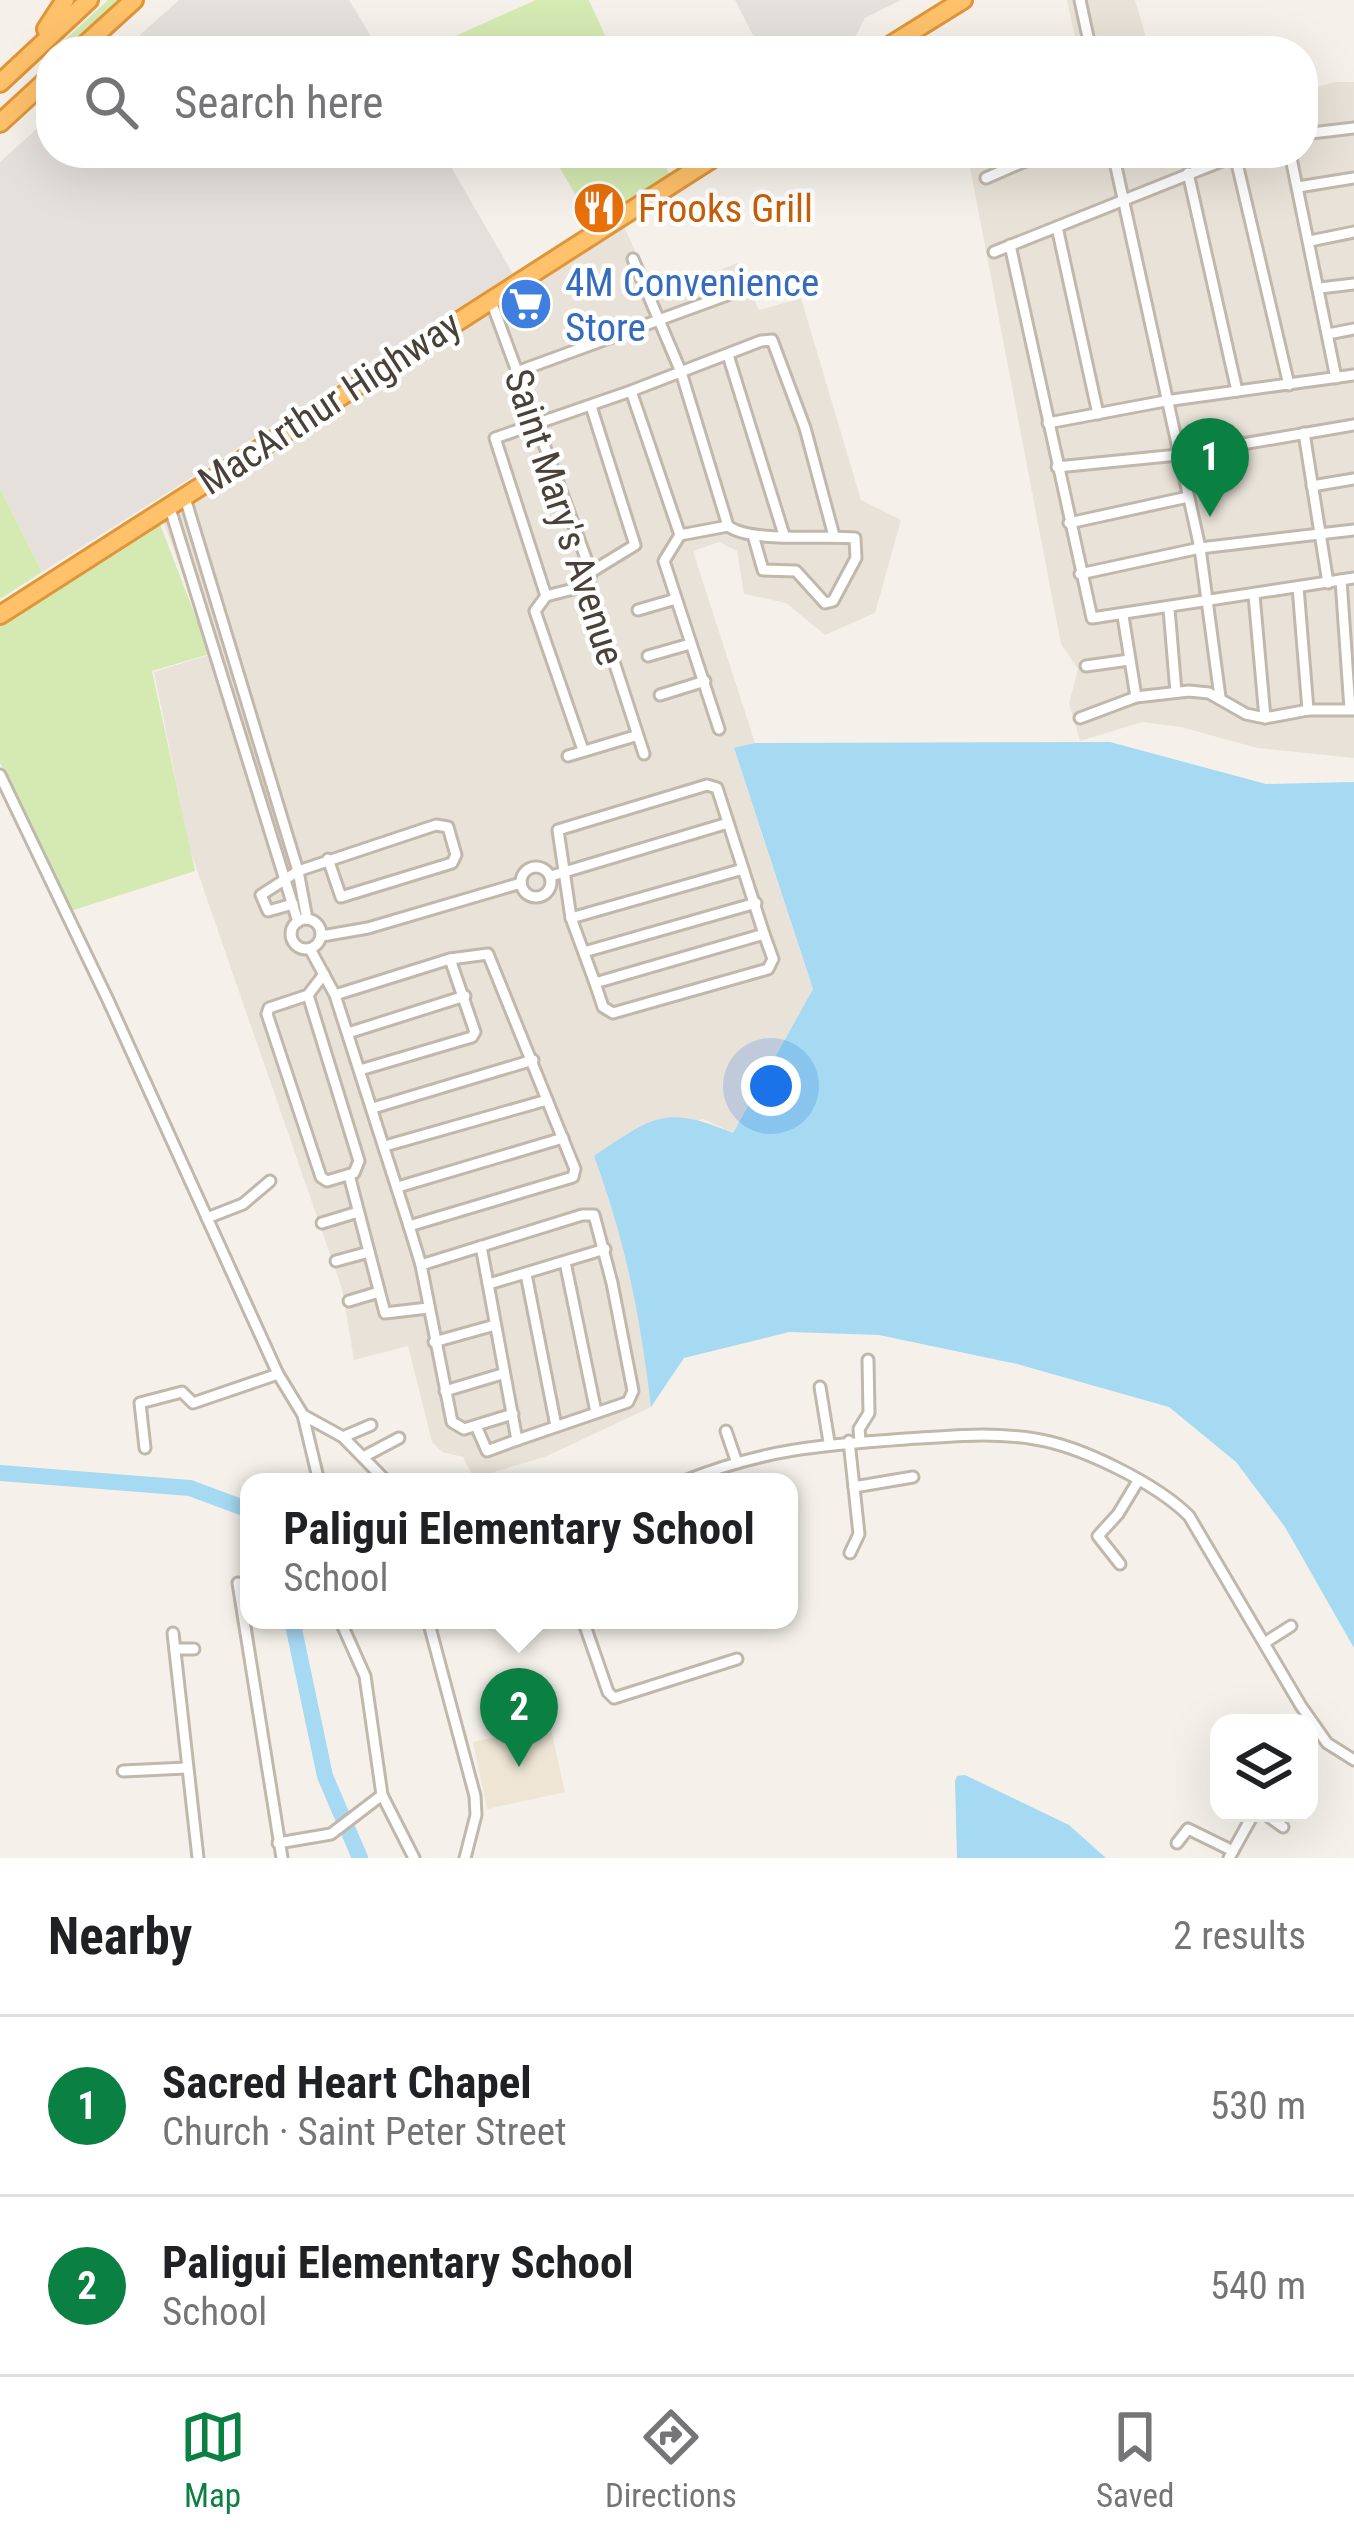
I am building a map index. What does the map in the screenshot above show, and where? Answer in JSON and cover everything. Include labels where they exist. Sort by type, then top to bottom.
[{"type":"highway","points":[[37,36],[65,0]]},
{"type":"highway","points":[[50,36],[89,0]]},
{"type":"highway","points":[[94,36],[134,0]]},
{"type":"highway","points":[[904,36],[962,0]]},
{"type":"highway","points":[[5,78],[36,38]]},
{"type":"highway","points":[[5,78],[36,49]]},
{"type":"highway","points":[[0,123],[36,90]]},
{"type":"highway","name":"MacArthur Highway","points":[[0,616],[697,168]]},
{"type":"street","points":[[1080,0],[1088,36]]},
{"type":"street","points":[[1318,132],[1354,128]]},
{"type":"street","points":[[986,178],[1009,168]]},
{"type":"street","points":[[1116,168],[1199,548],[1220,698]]},
{"type":"street","points":[[994,251],[1201,168]]},
{"type":"street","points":[[1242,168],[1289,385]]},
{"type":"street","points":[[1294,168],[1336,378]]},
{"type":"street","points":[[1188,173],[1237,391]]},
{"type":"street","points":[[1298,187],[1354,178]]},
{"type":"street","points":[[1057,227],[1097,414]]},
{"type":"street","points":[[1310,241],[1354,232]]},
{"type":"street","points":[[1010,245],[1091,616],[1123,616],[1354,578]]},
{"type":"street","points":[[633,259],[681,372],[728,526],[734,532],[753,535],[855,538],[858,547],[851,571],[828,604],[796,571],[763,570],[753,535]]},
{"type":"street","points":[[1319,288],[1354,284]]},
{"type":"street","points":[[519,371],[741,290]]},
{"type":"street","name":"Saint Mary's Avenue","points":[[490,299],[590,579],[644,754]]},
{"type":"street","points":[[1328,334],[1354,329]]},
{"type":"street","points":[[546,596],[493,441],[765,339],[776,344],[834,536]]},
{"type":"street","points":[[728,355],[784,535]]},
{"type":"street","points":[[1048,423],[1165,401],[1354,375]]},
{"type":"street","points":[[632,392],[680,535]]},
{"type":"street","points":[[584,750],[536,611],[546,596],[590,579],[635,545],[591,406]]},
{"type":"street","points":[[1057,467],[1178,454],[1354,425]]},
{"type":"street","points":[[1304,433],[1328,583]]},
{"type":"street","points":[[1312,486],[1354,478]]},
{"type":"street","points":[[1069,523],[1188,497]]},
{"type":"street","points":[[177,500],[194,525],[298,871],[303,920]]},
{"type":"street","points":[[177,500],[178,531],[293,904],[303,920],[318,924],[322,936]]},
{"type":"street","points":[[178,531],[194,525]]},
{"type":"street","points":[[719,730],[664,561],[680,535],[728,526]]},
{"type":"street","points":[[1080,574],[1199,548],[1354,530]]},
{"type":"street","points":[[194,580],[208,574]]},
{"type":"street","points":[[1080,718],[1136,697],[1200,691],[1265,718],[1352,709],[1348,618],[1341,580]]},
{"type":"street","points":[[1298,587],[1308,710]]},
{"type":"street","points":[[1254,595],[1265,718]]},
{"type":"street","points":[[638,610],[676,599]]},
{"type":"street","points":[[1169,609],[1176,692]]},
{"type":"street","points":[[1123,616],[1136,697]]},
{"type":"street","points":[[648,656],[690,644]]},
{"type":"street","points":[[1086,665],[1130,660]]},
{"type":"street","points":[[660,695],[705,681]]},
{"type":"street","points":[[231,699],[245,695]]},
{"type":"street","points":[[568,756],[635,736]]},
{"type":"street","points":[[0,775],[278,1374],[303,1415],[317,1473]]},
{"type":"street","points":[[711,784],[717,788],[743,869],[773,959],[768,969],[613,1013],[603,1007],[571,918],[557,834],[563,827],[711,784]]},
{"type":"street","points":[[550,876],[728,823]]},
{"type":"street","points":[[293,904],[268,911],[263,906],[264,890],[328,859],[441,824],[448,827],[456,855],[452,863],[341,897],[328,859]]},
{"type":"street","points":[[535,866],[544,868],[551,886],[540,896],[530,896],[521,883],[523,874],[535,866]]},
{"type":"street","points":[[571,918],[743,869]]},
{"type":"street","points":[[310,949],[322,936],[368,928],[521,883]]},
{"type":"street","points":[[584,952],[756,903]]},
{"type":"street","points":[[303,920],[291,932],[293,942],[310,949]]},
{"type":"street","points":[[595,983],[764,934]]},
{"type":"street","points":[[310,949],[335,994],[386,1146],[421,1265],[434,1342],[457,1428],[513,1414]]},
{"type":"street","points":[[335,994],[451,959],[488,954],[575,1169],[573,1177],[409,1226]]},
{"type":"street","points":[[361,1070],[472,1037],[476,1028],[451,959]]},
{"type":"street","points":[[308,995],[359,1161],[359,1168],[349,1175],[328,1181],[321,1177],[267,1014],[269,1008],[308,995],[324,974]]},
{"type":"street","points":[[348,1033],[465,996]]},
{"type":"street","points":[[373,1108],[533,1060]]},
{"type":"street","points":[[386,1146],[547,1100]]},
{"type":"street","points":[[398,1187],[562,1138]]},
{"type":"street","points":[[349,1175],[385,1313],[428,1308]]},
{"type":"street","points":[[207,1218],[243,1204],[270,1181]]},
{"type":"street","points":[[322,1222],[358,1212]]},
{"type":"street","points":[[421,1265],[589,1214],[596,1218],[633,1390],[628,1402],[487,1451],[476,1426]]},
{"type":"street","points":[[481,1246],[517,1440]]},
{"type":"street","points":[[489,1284],[604,1249]]},
{"type":"street","points":[[336,1262],[369,1252]]},
{"type":"street","points":[[565,1262],[596,1412]]},
{"type":"street","points":[[526,1274],[556,1426]]},
{"type":"street","points":[[349,1300],[379,1292]]},
{"type":"street","points":[[434,1342],[496,1325]]},
{"type":"street","points":[[850,1553],[859,1541],[855,1440],[869,1412],[868,1360]]},
{"type":"street","points":[[145,1448],[140,1403],[182,1392],[193,1403],[278,1374]]},
{"type":"street","points":[[445,1390],[502,1374]]},
{"type":"street","points":[[820,1387],[829,1442]]},
{"type":"street","points":[[303,1415],[343,1437],[379,1473]]},
{"type":"street","points":[[343,1437],[370,1425]]},
{"type":"street","points":[[726,1431],[736,1462]]},
{"type":"street","points":[[365,1456],[399,1438]]},
{"type":"street","points":[[706,1473],[736,1462],[855,1440],[1036,1439],[1095,1460],[1173,1500],[1189,1516],[1306,1714]]},
{"type":"street","points":[[854,1487],[914,1477]]},
{"type":"street","points":[[1120,1564],[1098,1536],[1138,1481]]},
{"type":"street","points":[[238,1583],[240,1596]]},
{"type":"street","points":[[1266,1642],[1291,1626]]},
{"type":"street","points":[[245,1629],[282,1858]]},
{"type":"street","points":[[344,1629],[365,1676],[382,1795],[414,1858]]},
{"type":"street","points":[[430,1629],[475,1796],[476,1815],[465,1858]]},
{"type":"street","points":[[587,1629],[614,1698],[736,1659]]},
{"type":"street","points":[[173,1633],[197,1858]]},
{"type":"street","points":[[175,1649],[194,1649]]},
{"type":"street","points":[[1318,1732],[1354,1760]]},
{"type":"street","points":[[123,1771],[186,1768]]},
{"type":"street","points":[[278,1843],[323,1837],[382,1795]]},
{"type":"street","points":[[1177,1843],[1188,1828],[1231,1855],[1250,1822]]},
{"type":"street","points":[[1276,1822],[1283,1827]]},
{"type":"shaded area","points":[[179,0],[349,0],[371,36],[139,36]]},
{"type":"shaded area","points":[[735,0],[901,0],[865,18],[856,36],[753,36]]},
{"type":"shaded area","points":[[1067,0],[1135,0],[1146,36],[1075,36]]},
{"type":"shaded area","points":[[1354,82],[1354,758],[1257,748],[1181,727],[1142,722],[1080,741],[1069,703],[1078,669],[1061,644],[970,168],[1318,168],[1318,87]]},
{"type":"shaded area","points":[[36,130],[36,168],[452,168],[513,274],[42,572],[0,488],[0,162]]},
{"type":"shaded area","points":[[624,226],[655,297],[737,263],[759,310],[801,298],[861,500],[901,520],[875,613],[825,635],[786,603],[744,594],[737,551],[719,542],[693,551],[755,743],[734,749],[813,989],[733,1133],[703,1119],[594,1156],[621,1230],[641,1326],[651,1407],[547,1456],[491,1473],[471,1473],[463,1457],[442,1452],[432,1442],[408,1346],[354,1360],[342,1289],[190,850],[154,672],[212,654],[162,518]]},
{"type":"shaded area","points":[[550,1725],[565,1792],[487,1809],[473,1742]]},
{"type":"green space","points":[[108,0],[119,0],[80,36],[69,36]]},
{"type":"green space","points":[[536,0],[589,0],[605,36],[455,36]]},
{"type":"green space","points":[[560,168],[666,168],[669,174],[593,224]]},
{"type":"green space","points":[[0,488],[42,572],[0,599]]},
{"type":"green space","points":[[160,524],[210,654],[152,671],[195,871],[71,911],[0,763],[0,626]]},
{"type":"water","points":[[1110,742],[1266,784],[1354,782],[1354,1648],[1285,1527],[1236,1462],[1169,1407],[1017,1364],[879,1335],[789,1332],[684,1358],[651,1407],[630,1280],[594,1156],[660,1119],[690,1119],[733,1133],[813,989],[734,748],[755,743]]},
{"type":"water","points":[[965,1775],[1069,1825],[1106,1858],[957,1858],[955,1781]]},
{"type":"waterway","points":[[0,1473],[190,1488],[240,1507]]},
{"type":"waterway","points":[[294,1629],[325,1776],[360,1858]]},
{"type":"place","name":"Frooks Grill","points":[[599,208]]},
{"type":"place","name":"4M Convenience Store","points":[[526,304]]},
{"type":"place","name":"Sacred Heart Chapel","points":[[1210,517]]},
{"type":"place","name":"Paligui Elementary School","points":[[519,1767]]}]
